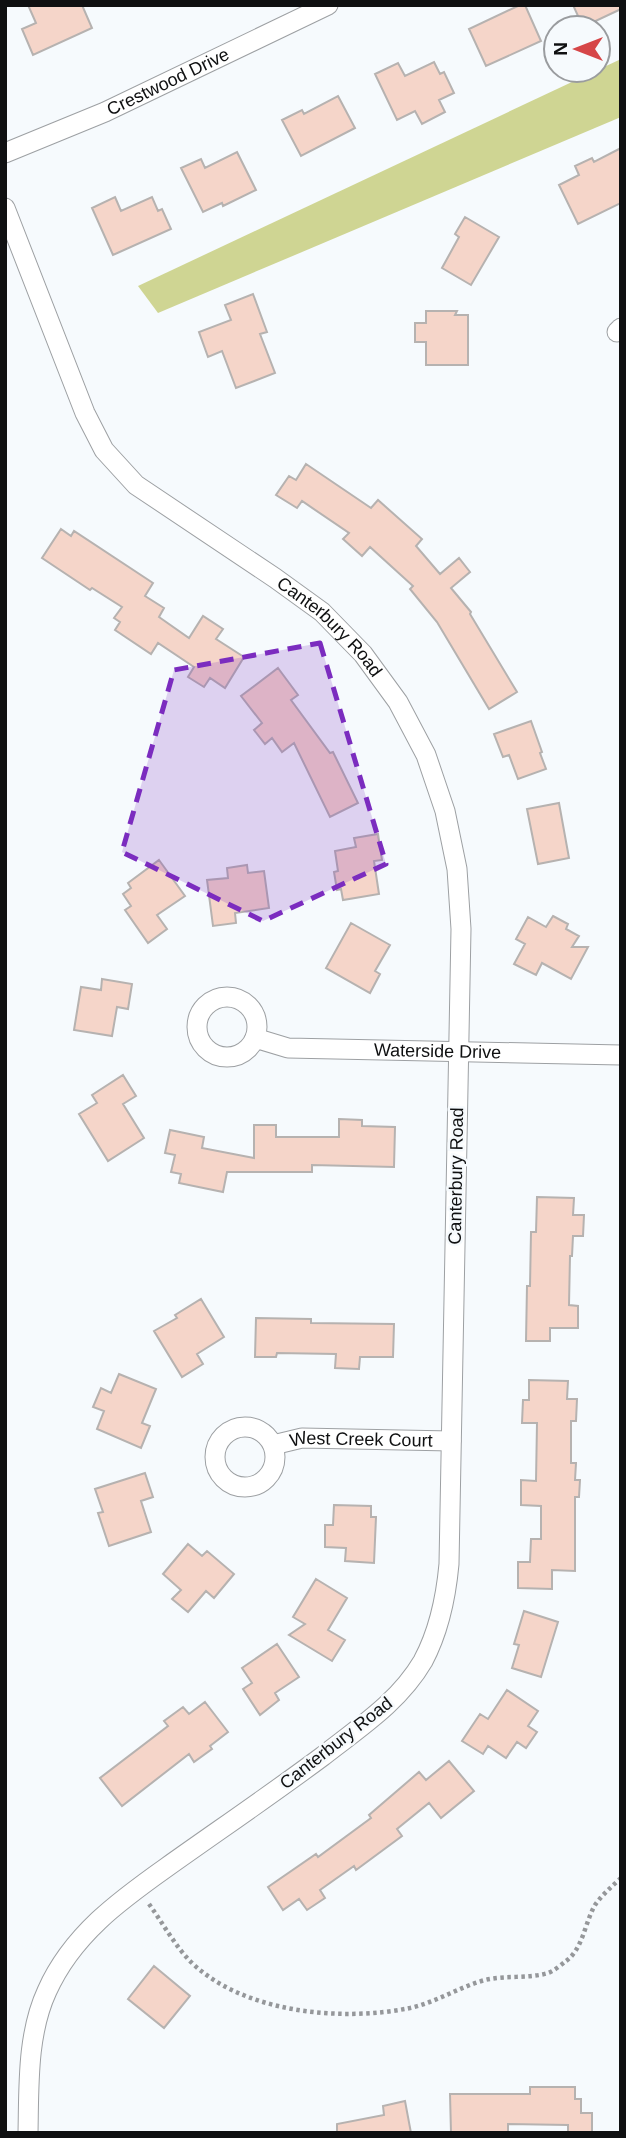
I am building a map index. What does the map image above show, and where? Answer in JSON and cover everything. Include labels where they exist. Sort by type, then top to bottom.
[{"type":"street","name":"Crestwood Drive","points":[[5,153],[105,112],[328,5]]},
{"type":"street","name":"Canterbury Road","points":[[5,208],[85,413],[104,450],[136,485],[156,501],[275,578],[322,612],[363,654],[398,702],[426,755],[445,811],[457,869],[461,929],[447,1586],[438,1624],[422,1662],[384,1709],[301,1772],[123,1897],[84,1934],[61,1963],[46,1993],[34,2036],[29,2080],[28,2133]]},
{"type":"street","name":"Waterside Drive","points":[[255,1038],[288,1048],[621,1055]]},
{"type":"street","name":"West Creek Court","points":[[273,1445],[302,1438],[451,1441]]},
{"type":"path","points":[[147,1899],[189,1959],[212,1979],[242,1994],[277,2006],[308,2012],[375,2012],[409,2008],[434,2001],[485,1980],[550,1973],[570,1959],[582,1938],[594,1906],[621,1878]]},
{"type":"highlighted area","points":[[320,643],[386,864],[263,921],[122,852],[174,670]]},
{"type":"green space","points":[[621,59],[621,117],[158,313],[138,286],[568,84],[612,84],[612,63]]},
{"type":"building","points":[[28,5],[82,5],[92,28],[33,55],[22,29],[36,23]]},
{"type":"building","points":[[525,5],[541,41],[486,66],[469,29]]},
{"type":"building","points":[[573,5],[621,5],[621,9],[610,14],[577,14]]},
{"type":"building","points":[[434,62],[440,74],[444,72],[454,93],[439,100],[445,112],[422,124],[415,111],[397,120],[375,74],[398,63],[405,76]]},
{"type":"building","points":[[338,96],[355,128],[301,156],[282,120],[302,110],[304,114]]},
{"type":"building","points":[[621,148],[621,203],[578,224],[559,185],[579,175],[575,166],[592,158],[594,162]]},
{"type":"building","points":[[237,152],[256,190],[223,206],[222,203],[203,212],[181,168],[201,159],[205,168]]},
{"type":"building","points":[[115,197],[121,211],[152,197],[158,211],[162,209],[171,229],[113,255],[92,208]]},
{"type":"building","points":[[465,217],[499,237],[471,285],[442,268],[459,237],[455,234]]},
{"type":"building","points":[[253,294],[267,332],[260,334],[275,373],[236,388],[222,351],[208,357],[199,332],[231,320],[225,305]]},
{"type":"building","points":[[426,311],[457,311],[455,315],[468,315],[468,365],[426,365],[426,342],[415,342],[415,323],[426,323]]},
{"type":"building","points":[[306,464],[371,508],[378,500],[422,539],[416,546],[440,574],[459,558],[470,572],[451,588],[471,612],[517,692],[489,709],[437,622],[410,589],[413,586],[370,547],[362,556],[343,539],[349,533],[302,501],[297,508],[276,495],[289,476],[296,480]]},
{"type":"building","points":[[61,529],[71,536],[74,531],[153,583],[145,596],[164,608],[159,617],[189,638],[203,616],[223,629],[216,639],[244,657],[225,688],[210,678],[204,687],[188,677],[194,667],[158,643],[151,654],[115,630],[120,622],[114,618],[122,607],[92,588],[90,590],[42,558]]},
{"type":"building","points":[[278,668],[298,695],[291,700],[330,753],[333,752],[358,803],[330,817],[294,743],[282,752],[272,738],[265,744],[254,730],[262,723],[241,696]]},
{"type":"building","points":[[531,721],[546,769],[518,779],[509,755],[503,757],[494,734]]},
{"type":"building","points":[[559,803],[569,858],[538,864],[527,809]]},
{"type":"building","points":[[378,834],[382,860],[374,861],[379,894],[343,900],[341,889],[337,890],[334,872],[338,871],[335,851],[356,847],[354,838]]},
{"type":"building","points":[[159,860],[185,896],[157,915],[167,929],[148,943],[125,910],[131,906],[123,894],[131,888],[128,883]]},
{"type":"building","points":[[247,865],[248,873],[264,871],[269,908],[235,913],[236,923],[213,926],[207,880],[228,878],[227,868]]},
{"type":"building","points":[[553,916],[568,924],[566,929],[579,936],[572,947],[588,947],[571,979],[542,963],[536,975],[514,964],[525,944],[516,939],[528,917],[546,927]]},
{"type":"building","points":[[351,923],[390,945],[375,971],[380,974],[370,993],[326,968]]},
{"type":"building","points":[[102,979],[132,984],[128,1009],[117,1007],[112,1036],[74,1030],[81,987],[101,990]]},
{"type":"building","points":[[123,1075],[136,1096],[123,1104],[144,1138],[108,1161],[79,1114],[97,1103],[92,1095]]},
{"type":"building","points":[[339,1119],[362,1120],[362,1126],[395,1127],[394,1167],[312,1165],[312,1172],[227,1172],[223,1192],[179,1183],[181,1174],[171,1172],[175,1155],[165,1153],[170,1130],[204,1137],[202,1148],[254,1158],[254,1125],[276,1125],[276,1137],[339,1137]]},
{"type":"building","points":[[537,1197],[574,1198],[573,1215],[584,1215],[583,1236],[573,1236],[570,1256],[569,1305],[578,1306],[578,1328],[550,1328],[550,1341],[526,1341],[531,1232],[536,1232]]},
{"type":"building","points":[[201,1299],[224,1337],[197,1354],[203,1364],[182,1377],[154,1331],[177,1318],[175,1315]]},
{"type":"building","points":[[256,1318],[311,1319],[311,1323],[394,1324],[393,1357],[360,1357],[359,1369],[335,1368],[336,1354],[277,1353],[276,1357],[255,1357]]},
{"type":"building","points":[[119,1374],[156,1389],[142,1423],[150,1426],[141,1448],[97,1429],[104,1411],[93,1407],[101,1388],[111,1393]]},
{"type":"building","points":[[529,1380],[568,1381],[567,1399],[577,1399],[576,1421],[571,1421],[571,1463],[576,1463],[575,1480],[580,1480],[579,1497],[575,1497],[575,1571],[552,1570],[552,1589],[518,1588],[518,1562],[530,1562],[531,1539],[541,1539],[541,1506],[521,1505],[521,1480],[536,1481],[537,1423],[522,1423],[523,1400],[529,1400]]},
{"type":"building","points":[[145,1473],[153,1497],[141,1501],[151,1532],[109,1546],[98,1513],[103,1512],[95,1489]]},
{"type":"building","points":[[334,1505],[371,1506],[371,1517],[376,1517],[374,1563],[345,1561],[346,1548],[325,1547],[325,1525],[333,1525]]},
{"type":"building","points":[[188,1544],[202,1556],[207,1551],[234,1574],[214,1598],[206,1591],[188,1612],[172,1599],[181,1590],[163,1574]]},
{"type":"building","points":[[316,1579],[347,1598],[328,1630],[345,1640],[332,1661],[289,1635],[305,1624],[293,1617]]},
{"type":"building","points":[[524,1611],[558,1622],[541,1677],[512,1668],[519,1645],[514,1644]]},
{"type":"building","points":[[277,1644],[299,1677],[275,1693],[279,1700],[260,1715],[243,1689],[252,1683],[242,1668]]},
{"type":"building","points":[[507,1690],[538,1711],[528,1726],[537,1732],[526,1748],[517,1742],[506,1758],[488,1746],[483,1754],[462,1741],[480,1714],[488,1719]]},
{"type":"building","points":[[205,1702],[228,1732],[210,1746],[212,1749],[194,1762],[189,1754],[122,1806],[100,1778],[168,1726],[164,1721],[183,1707],[189,1714]]},
{"type":"building","points":[[449,1761],[474,1791],[441,1818],[429,1803],[397,1829],[402,1836],[356,1870],[354,1866],[320,1890],[325,1898],[307,1910],[299,1899],[283,1910],[268,1887],[316,1854],[318,1857],[371,1818],[369,1815],[419,1772],[426,1780]]},
{"type":"building","points":[[154,1966],[190,1996],[164,2028],[128,1999]]},
{"type":"building","points":[[530,2087],[575,2087],[575,2099],[581,2099],[581,2113],[592,2113],[592,2133],[568,2133],[568,2125],[508,2124],[508,2133],[451,2133],[450,2094],[530,2094]]},
{"type":"building","points":[[405,2101],[411,2133],[337,2133],[337,2124],[384,2115],[383,2106]]}]
